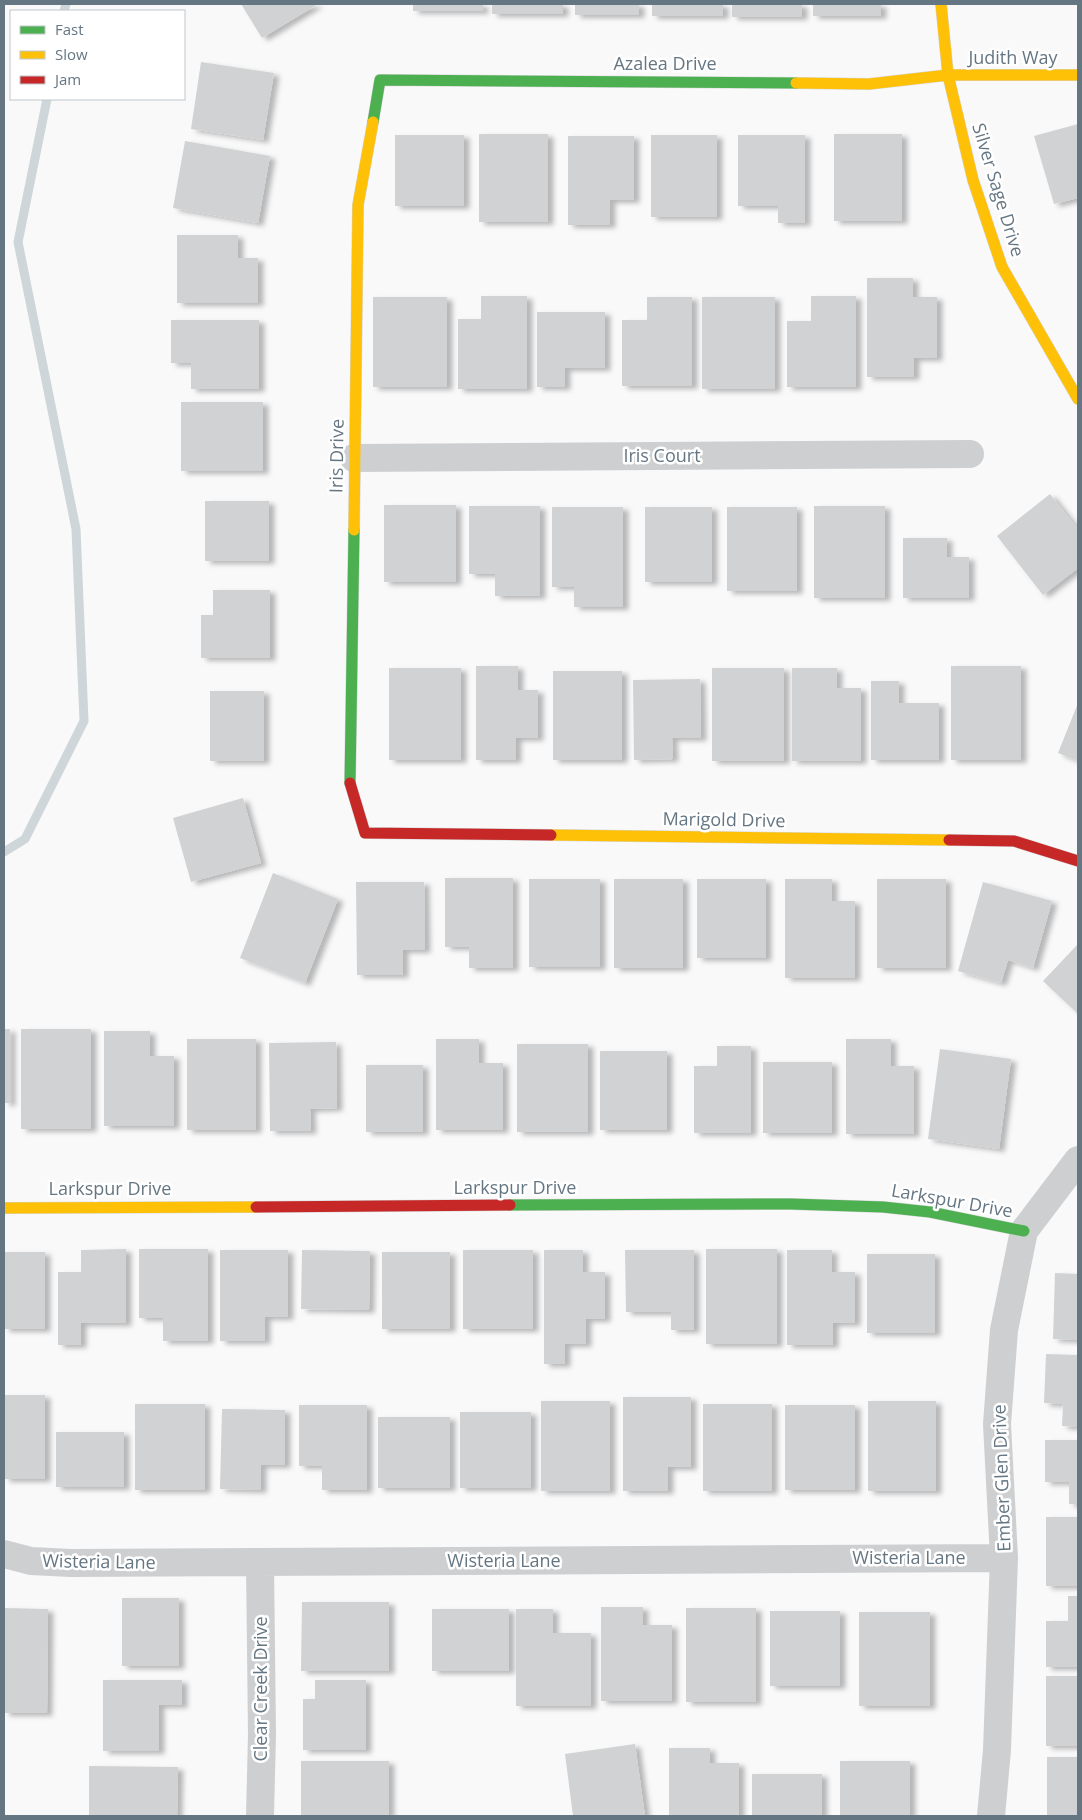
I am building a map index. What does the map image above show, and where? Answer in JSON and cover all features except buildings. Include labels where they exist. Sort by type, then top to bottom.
[{"type":"street","name":"Silver Sage Drive","points":[[941,4],[948,75],[973,180],[1002,267],[1078,399]]},
{"type":"street","name":"Judith Way","points":[[948,75],[1078,75]]},
{"type":"street","name":"Azalea Drive","points":[[380,80],[869,84],[948,75]]},
{"type":"street","name":"Iris Drive","points":[[365,833],[350,785],[358,206],[380,80]]},
{"type":"street","name":"Iris Court","points":[[354,458],[970,454]]},
{"type":"street","name":"Marigold Drive","points":[[365,833],[1014,840],[1078,861]]},
{"type":"street","name":"Ember Glen Drive","points":[[991,1816],[997,1750],[1004,1558],[997,1424],[1004,1330],[1024,1231],[1078,1160]]},
{"type":"street","name":"Larkspur Drive","points":[[4,1208],[791,1204],[883,1207],[920,1211],[1024,1231]]},
{"type":"street","name":"Wisteria Lane","points":[[4,1554],[32,1561],[71,1563],[1004,1558]]},
{"type":"street","name":"Clear Creek Drive","points":[[260,1563],[262,1735],[260,1816]]},
{"type":"waterway","points":[[64,10],[66,4]]},
{"type":"waterway","points":[[4,852],[25,839],[84,721],[76,529],[18,242],[47,100]]},
{"type":"traffic: fast","points":[[373,122],[380,80],[796,83]]},
{"type":"traffic: fast","points":[[350,783],[354,530]]},
{"type":"traffic: fast","points":[[510,1205],[791,1204],[883,1207],[930,1212],[1024,1231]]},
{"type":"traffic: slow","points":[[941,4],[948,75],[973,180],[1002,267],[1078,399]]},
{"type":"traffic: slow","points":[[796,83],[869,84],[948,75],[1078,75]]},
{"type":"traffic: slow","points":[[354,530],[358,205],[373,122]]},
{"type":"traffic: slow","points":[[551,835],[949,840]]},
{"type":"traffic: slow","points":[[4,1208],[256,1207]]},
{"type":"traffic: jam","points":[[350,783],[365,833],[551,835]]},
{"type":"traffic: jam","points":[[949,840],[1014,841],[1078,861]]},
{"type":"traffic: jam","points":[[256,1207],[510,1205]]}]
